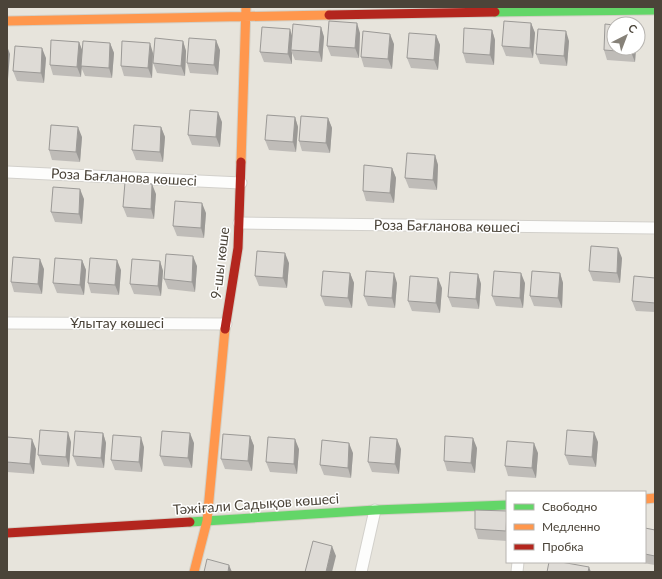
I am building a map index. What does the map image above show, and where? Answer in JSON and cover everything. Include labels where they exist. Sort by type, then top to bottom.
[{"type":"street","points":[[7,21],[246,12],[655,10]]},
{"type":"street","name":"9-шы көше","points":[[194,572],[207,521],[226,324],[238,248],[246,12]]},
{"type":"street","name":"Роза Бағланова көшесi","points":[[7,172],[240,183]]},
{"type":"street","name":"Роза Бағланова көшесi","points":[[239,224],[655,228]]},
{"type":"street","name":"Ұлытау көшесi","points":[[7,323],[226,324]]},
{"type":"street","name":"Тәжіғали Садықов көшесі","points":[[7,532],[375,510],[506,505]]},
{"type":"street","points":[[361,572],[375,510]]},
{"type":"shaded area","points":[[7,7],[655,7],[655,572],[7,572]]},
{"type":"building","points":[[329,21],[357,23],[355,48],[327,46]]},
{"type":"building","points":[[504,21],[531,23],[530,48],[502,46]]},
{"type":"building","points":[[293,24],[321,27],[319,52],[291,50]]},
{"type":"building","points":[[605,24],[606,50],[604,50]]},
{"type":"building","points":[[262,27],[290,29],[288,54],[260,52]]},
{"type":"building","points":[[464,28],[492,30],[490,55],[463,53]]},
{"type":"building","points":[[538,29],[566,31],[564,56],[536,54]]},
{"type":"building","points":[[363,31],[390,34],[388,59],[361,57]]},
{"type":"building","points":[[409,33],[436,35],[434,60],[407,58]]},
{"type":"building","points":[[155,38],[183,41],[181,66],[153,63]]},
{"type":"building","points":[[189,38],[216,40],[214,65],[187,63]]},
{"type":"building","points":[[51,40],[79,42],[77,67],[50,65]]},
{"type":"building","points":[[83,41],[110,43],[109,68],[81,66]]},
{"type":"building","points":[[122,41],[150,43],[148,68],[121,66]]},
{"type":"building","points":[[15,46],[42,48],[41,73],[13,71]]},
{"type":"building","points":[[190,110],[218,112],[216,137],[188,135]]},
{"type":"building","points":[[267,115],[295,117],[293,142],[265,140]]},
{"type":"building","points":[[301,116],[328,118],[326,143],[299,141]]},
{"type":"building","points":[[51,125],[78,127],[76,152],[49,150]]},
{"type":"building","points":[[134,125],[161,127],[160,152],[132,150]]},
{"type":"building","points":[[407,153],[435,155],[433,180],[405,178]]},
{"type":"building","points":[[364,165],[392,168],[390,193],[363,191]]},
{"type":"building","points":[[125,182],[152,184],[151,209],[123,207]]},
{"type":"building","points":[[53,187],[80,189],[79,214],[51,212]]},
{"type":"building","points":[[175,201],[202,203],[201,228],[173,226]]},
{"type":"building","points":[[591,246],[618,248],[617,273],[589,271]]},
{"type":"building","points":[[257,251],[285,253],[283,278],[255,276]]},
{"type":"building","points":[[166,254],[193,256],[192,282],[164,279]]},
{"type":"building","points":[[13,257],[40,259],[38,284],[11,282]]},
{"type":"building","points":[[55,258],[82,260],[80,285],[53,283]]},
{"type":"building","points":[[90,258],[117,260],[115,285],[88,283]]},
{"type":"building","points":[[132,259],[160,261],[158,286],[130,284]]},
{"type":"building","points":[[323,271],[350,273],[348,298],[321,296]]},
{"type":"building","points":[[366,271],[394,273],[392,298],[364,296]]},
{"type":"building","points":[[494,271],[521,273],[520,298],[492,296]]},
{"type":"building","points":[[532,271],[560,273],[558,298],[530,296]]},
{"type":"building","points":[[450,272],[478,274],[476,299],[448,297]]},
{"type":"building","points":[[410,276],[438,278],[436,303],[408,301]]},
{"type":"building","points":[[634,276],[655,278],[655,303],[632,301]]},
{"type":"building","points":[[40,430],[68,432],[66,457],[38,455]]},
{"type":"building","points":[[567,430],[594,432],[592,457],[565,455]]},
{"type":"building","points":[[75,431],[103,433],[101,458],[73,456]]},
{"type":"building","points":[[162,431],[190,433],[188,458],[160,456]]},
{"type":"building","points":[[223,434],[250,436],[248,461],[221,459]]},
{"type":"building","points":[[113,435],[141,437],[139,462],[111,460]]},
{"type":"building","points":[[445,436],[473,438],[471,463],[444,461]]},
{"type":"building","points":[[7,437],[32,439],[30,464],[7,462]]},
{"type":"building","points":[[268,437],[295,439],[294,464],[266,462]]},
{"type":"building","points":[[370,437],[397,439],[395,464],[368,462]]},
{"type":"building","points":[[322,440],[349,443],[348,468],[320,465]]},
{"type":"building","points":[[507,441],[534,443],[532,468],[505,466]]},
{"type":"building","points":[[475,510],[506,511],[506,531],[475,529]]},
{"type":"building","points":[[646,528],[655,530],[655,556],[646,554]]},
{"type":"building","points":[[313,541],[332,546],[326,572],[305,572]]},
{"type":"building","points":[[207,559],[229,565],[228,572],[204,572]]},
{"type":"building","points":[[549,563],[567,563],[589,567],[588,572],[547,572]]},
{"type":"traffic: fast","points":[[495,12],[655,10]]},
{"type":"traffic: fast","points":[[190,522],[375,510],[506,505]]},
{"type":"traffic: slow","points":[[241,162],[246,7]]},
{"type":"traffic: slow","points":[[7,21],[329,15]]},
{"type":"traffic: slow","points":[[194,572],[207,521],[225,329]]},
{"type":"traffic: slow","points":[[646,499],[655,498]]},
{"type":"traffic: jam","points":[[329,15],[495,12]]},
{"type":"traffic: jam","points":[[225,329],[238,248],[241,162]]},
{"type":"traffic: jam","points":[[7,533],[190,522]]}]
